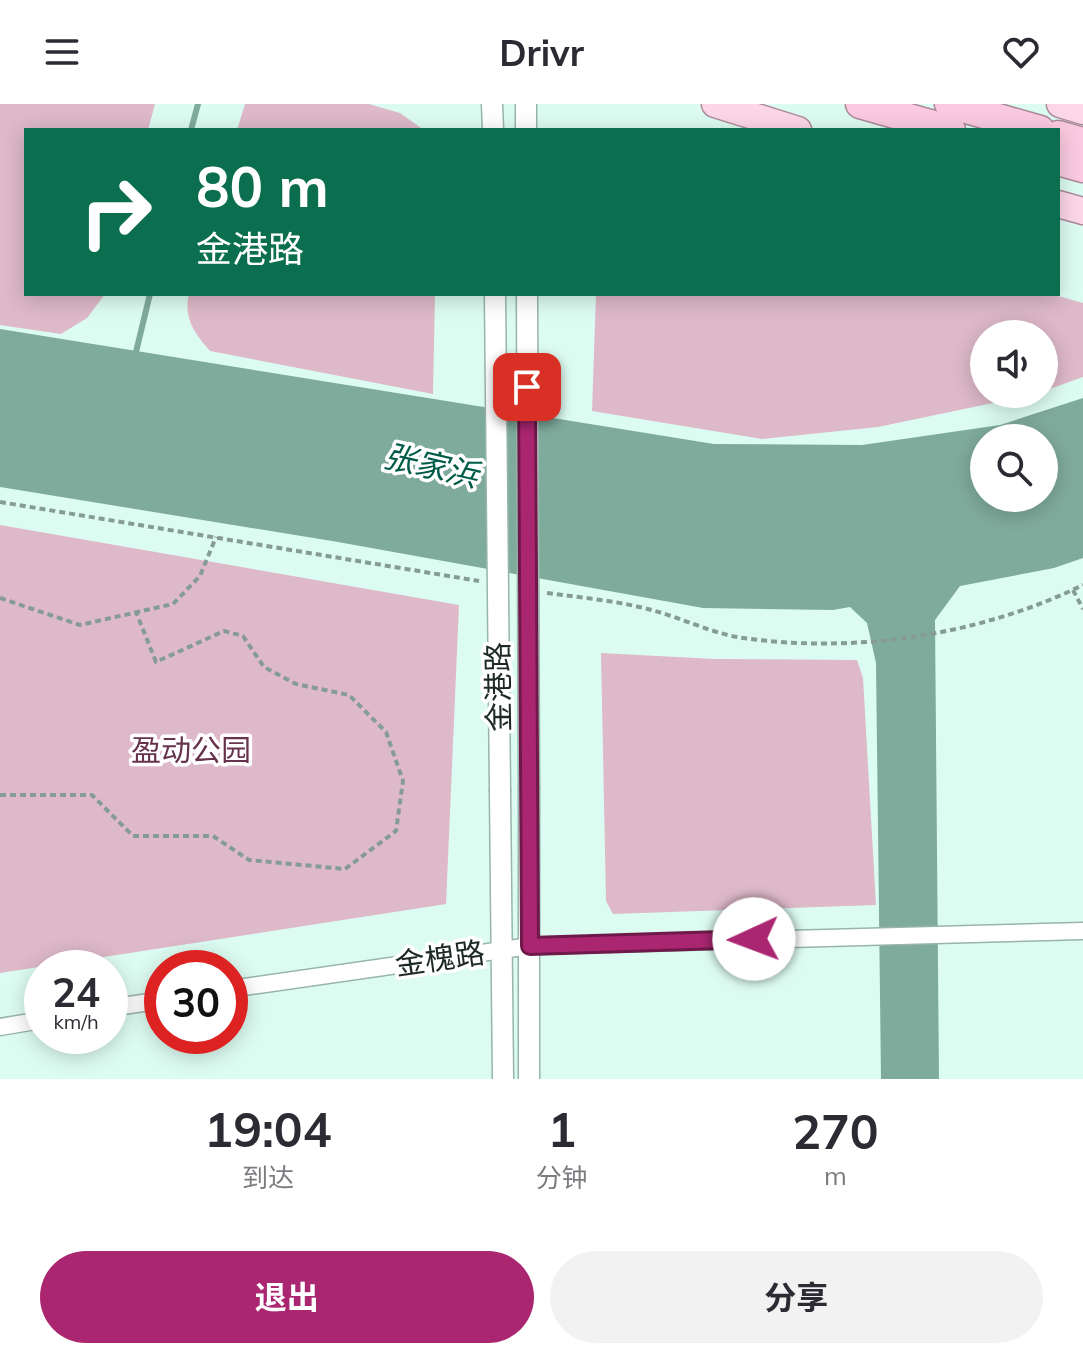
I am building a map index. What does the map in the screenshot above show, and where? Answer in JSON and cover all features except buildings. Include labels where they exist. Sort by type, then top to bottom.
[{"type":"highway","points":[[860,104],[944,128]]},
{"type":"highway","points":[[949,104],[1033,128]]},
{"type":"highway","points":[[1060,136],[1083,142]]},
{"type":"highway","points":[[1060,162],[1083,168]]},
{"type":"main road","points":[[715,104],[792,128]]},
{"type":"main road","points":[[1060,104],[1083,111]]},
{"type":"main road","points":[[1060,205],[1083,211]]},
{"type":"street","points":[[492,104],[493,128]]},
{"type":"street","points":[[526,104],[526,128]]},
{"type":"street","name":"金港路","points":[[495,296],[503,1079]]},
{"type":"street","name":"金港路","points":[[527,296],[529,1079]]},
{"type":"street","name":"金槐路","points":[[248,986],[530,946],[876,934],[1083,931]]},
{"type":"street","points":[[0,1027],[24,1023]]},
{"type":"path","points":[[0,502],[480,581]]},
{"type":"path","points":[[0,598],[80,625],[173,604],[200,576],[216,537]]},
{"type":"path","points":[[543,592],[652,610],[741,638],[842,645],[956,629],[1034,609],[1083,585]]},
{"type":"path","points":[[1073,590],[1083,609]]},
{"type":"path","points":[[0,795],[92,795],[133,836],[213,836],[249,860],[287,865],[345,869],[396,831],[403,781],[386,732],[349,695],[296,684],[264,667],[243,636],[224,631],[156,662],[136,612]]},
{"type":"green space","points":[[0,104],[155,104],[149,128],[24,128],[24,296],[104,296],[87,318],[61,334],[0,325]]},
{"type":"green space","points":[[245,104],[369,104],[400,113],[421,128],[238,128]]},
{"type":"green space","points":[[189,296],[435,296],[433,394],[210,351],[192,325]]},
{"type":"green space","points":[[596,296],[1058,296],[1083,303],[1083,377],[1058,386],[1058,320],[970,320],[970,408],[878,427],[762,439],[592,411]]},
{"type":"green space","name":"盈动公园","points":[[0,525],[459,605],[446,904],[128,953],[128,950],[24,950],[24,969],[0,973]]},
{"type":"green space","points":[[601,653],[715,659],[857,660],[863,678],[876,905],[613,914],[606,901]]},
{"type":"water","name":"张家浜","points":[[0,329],[714,444],[862,445],[970,429],[970,512],[1058,512],[1058,424],[1003,424],[1083,398],[1083,558],[1054,568],[960,586],[935,620],[939,1079],[881,1079],[876,663],[867,623],[850,607],[833,610],[703,608],[338,542],[0,487]]},
{"type":"waterway","points":[[192,128],[198,104]]},
{"type":"waterway","points":[[135,356],[150,296]]},
{"type":"route","points":[[527,387],[530,946],[754,939]]}]
